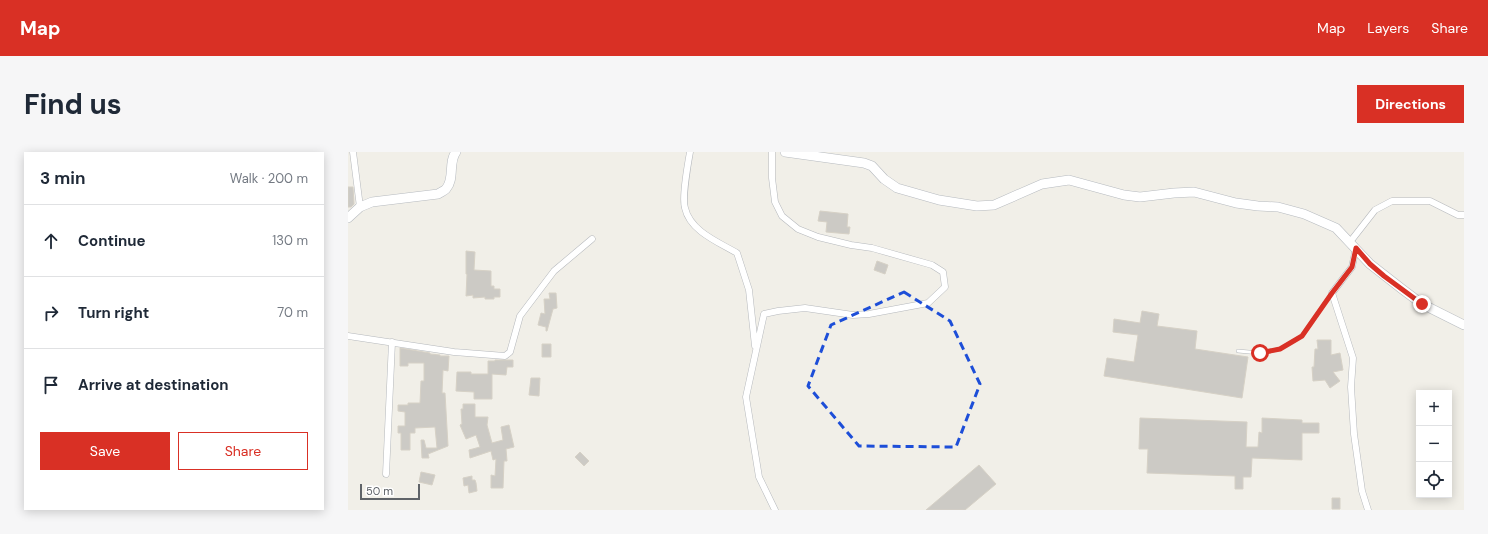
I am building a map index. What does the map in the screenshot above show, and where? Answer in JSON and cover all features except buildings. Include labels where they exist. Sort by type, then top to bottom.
[{"type":"street","points":[[353,152],[360,207]]},
{"type":"street","points":[[348,218],[360,207],[372,202],[438,194],[447,188],[451,177],[453,156],[456,152]]},
{"type":"street","points":[[690,152],[684,207],[690,221],[694,225],[709,238],[737,253],[749,290],[756,351]]},
{"type":"street","points":[[772,152],[772,178],[775,202],[782,216],[798,228],[818,237],[872,248],[932,264],[943,272],[945,287],[928,303],[869,314],[853,315],[805,308],[764,314],[746,397],[759,477],[775,510]]},
{"type":"street","points":[[785,152],[864,162],[872,166],[884,179],[897,188],[911,193],[958,204],[977,206],[994,205],[1042,184],[1069,180],[1124,195],[1140,197],[1174,192],[1194,192],[1251,205],[1278,207],[1304,214],[1336,228],[1370,264],[1402,289],[1422,304],[1464,325]]},
{"type":"street","points":[[1368,510],[1362,491],[1354,434],[1351,387],[1353,358],[1332,293],[1352,267],[1353,245],[1375,210],[1392,201],[1430,201],[1458,214],[1464,215]]},
{"type":"street","points":[[348,336],[454,352],[505,356],[510,352],[520,316],[554,271],[592,239]]},
{"type":"street","points":[[386,474],[392,342]]},
{"type":"lane","points":[[1238,351],[1260,353],[1280,349],[1302,336],[1332,293]]},
{"type":"highlighted area","points":[[904,292],[950,321],[980,384],[956,447],[859,446],[808,386],[831,325]]},
{"type":"route","points":[[1260,353],[1280,349],[1302,336],[1352,267],[1356,248],[1370,264],[1384,276],[1422,304]]}]
